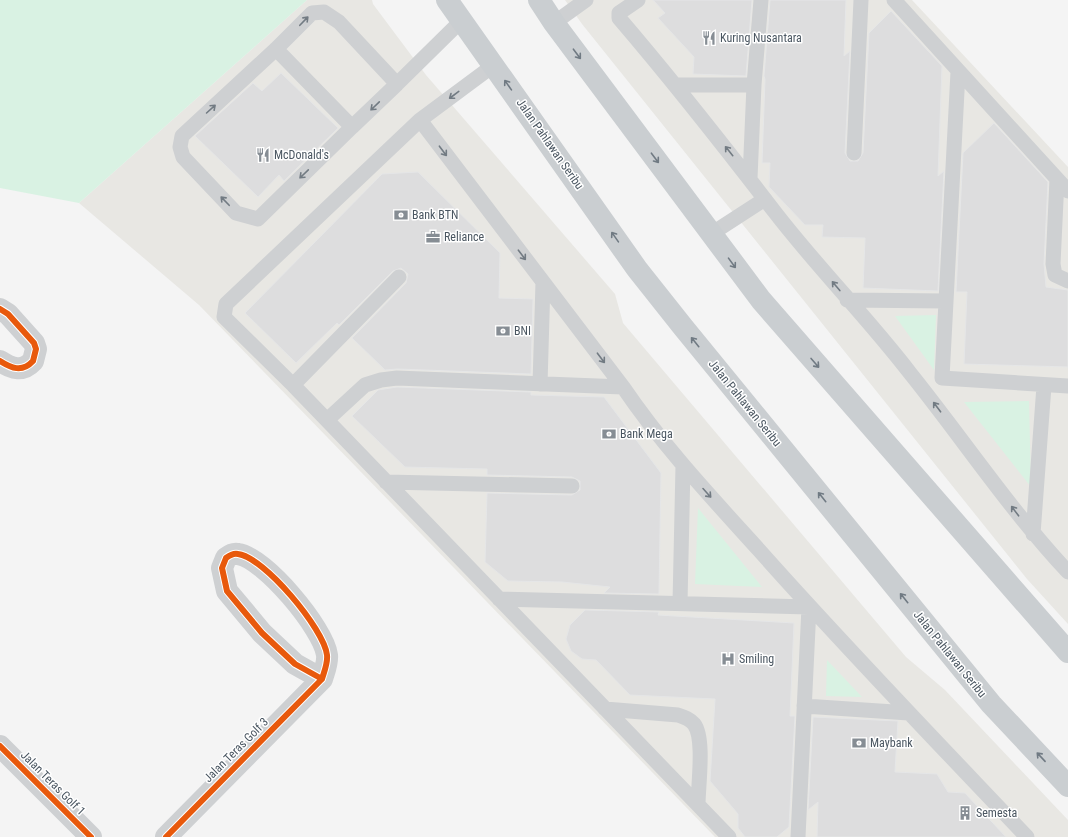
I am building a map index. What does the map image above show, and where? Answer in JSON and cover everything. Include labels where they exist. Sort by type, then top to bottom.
[{"type":"main road","name":"Jalan Pahlawan Seribu","points":[[447,0],[637,268],[683,327],[991,704],[1068,786]]},
{"type":"main road","points":[[539,0],[554,23],[761,300],[1068,652]]},
{"type":"street","points":[[0,309],[8,314],[34,343],[36,349],[33,361],[23,368],[14,369],[0,361]]},
{"type":"street","points":[[238,554],[250,558],[265,568],[311,620],[321,637],[327,655],[322,679],[295,664],[262,634],[227,591],[222,568],[226,558],[238,554]]},
{"type":"street","name":"Jalan Teras Golf 3","points":[[166,837],[322,679]]},
{"type":"street","name":"Jalan Teras Golf 1","points":[[0,746],[91,837]]},
{"type":"lane","points":[[554,23],[586,0]]},
{"type":"lane","points":[[638,0],[619,13],[619,18],[676,85],[765,199],[847,300],[882,336],[1033,534],[1068,572]]},
{"type":"lane","points":[[750,178],[754,85],[761,0]]},
{"type":"lane","points":[[854,153],[861,0]]},
{"type":"lane","points":[[894,0],[1068,191]]},
{"type":"lane","points":[[397,84],[339,22],[324,12],[312,13],[276,49],[182,136],[180,147],[183,157],[236,213],[258,219],[397,84],[461,21]]},
{"type":"lane","points":[[276,49],[352,127]]},
{"type":"lane","points":[[494,65],[420,120],[226,304],[224,308],[226,320],[293,385],[729,837]]},
{"type":"lane","points":[[942,378],[958,72]]},
{"type":"lane","points":[[676,85],[754,85]]},
{"type":"lane","points":[[420,120],[639,411],[683,466],[809,607],[1022,834]]},
{"type":"lane","points":[[1057,179],[1053,264],[1055,274],[1068,282]]},
{"type":"lane","points":[[711,234],[765,199]]},
{"type":"lane","points":[[293,385],[399,277]]},
{"type":"lane","points":[[540,384],[543,282]]},
{"type":"lane","points":[[847,300],[946,301]]},
{"type":"lane","points":[[327,420],[365,385],[381,380],[397,378],[622,387]]},
{"type":"lane","points":[[926,392],[942,378],[1044,386],[1068,386]]},
{"type":"lane","points":[[1033,534],[1044,386]]},
{"type":"lane","points":[[680,603],[683,466]]},
{"type":"lane","points":[[386,482],[572,486]]},
{"type":"lane","points":[[499,599],[809,607]]},
{"type":"lane","points":[[798,837],[809,607]]},
{"type":"lane","points":[[804,706],[909,713]]},
{"type":"lane","points":[[605,709],[678,715],[687,718],[695,724],[700,738],[698,805]]},
{"type":"shaded area","points":[[307,0],[372,0],[373,4],[426,75],[615,294],[623,323],[906,657],[945,690],[1068,820],[1068,837],[715,837],[199,305],[79,203]]},
{"type":"shaded area","points":[[565,0],[912,0],[1068,167],[1068,624],[1027,579],[582,24]]},
{"type":"green space","points":[[0,0],[307,0],[79,203],[0,188]]},
{"type":"green space","points":[[936,315],[934,370],[895,316]]},
{"type":"green space","points":[[1029,401],[1031,487],[964,402]]},
{"type":"green space","points":[[698,508],[762,587],[695,584]]},
{"type":"green space","points":[[827,660],[862,697],[826,696]]},
{"type":"building","name":"Kuring Nusantara","points":[[653,0],[752,0],[746,76],[693,74],[694,57],[658,18],[665,13]]},
{"type":"building","points":[[770,0],[846,0],[844,56],[850,51],[845,153],[850,161],[858,161],[863,153],[869,33],[891,11],[942,66],[938,176],[944,171],[938,291],[863,288],[865,238],[822,237],[823,225],[805,225],[769,187],[770,163],[762,163],[764,76]]},
{"type":"building","name":"McDonald's","points":[[281,73],[338,128],[284,181],[279,175],[258,197],[195,136],[253,83],[262,91]]},
{"type":"building","points":[[994,123],[1048,182],[1044,264],[1046,287],[1068,290],[1068,367],[964,364],[967,292],[956,292],[963,153]]},
{"type":"building","points":[[418,172],[500,253],[499,298],[533,299],[531,374],[397,369],[385,370],[352,338],[406,283],[408,274],[401,268],[393,271],[339,325],[337,323],[296,363],[245,313],[382,174]]},
{"type":"building","points":[[397,387],[531,392],[531,395],[604,397],[661,473],[659,594],[604,593],[610,587],[562,582],[508,581],[485,562],[487,493],[572,495],[580,490],[580,481],[572,477],[487,475],[487,469],[405,467],[352,416],[378,390]]},
{"type":"building","points":[[585,610],[659,612],[658,615],[794,623],[790,716],[795,716],[789,827],[777,837],[745,837],[738,828],[738,814],[710,781],[715,699],[630,695],[596,660],[582,659],[571,651],[566,639],[570,625]]},
{"type":"building","points":[[813,717],[898,721],[895,772],[937,774],[948,792],[965,793],[1006,837],[817,837],[818,802],[808,810]]},
{"type":"cycle path","points":[[0,309],[8,314],[34,343],[36,349],[33,361],[25,367],[16,368],[8,366],[0,361]]},
{"type":"cycle path","points":[[166,837],[322,679],[326,664],[327,655],[323,643],[315,629],[304,612],[277,580],[249,558],[236,554],[232,554],[226,558],[222,568],[227,591],[262,633],[295,664],[322,679]]},
{"type":"cycle path","points":[[0,746],[91,837]]},
{"type":"place","name":"Kuring Nusantara","points":[[709,38]]},
{"type":"place","name":"McDonald's","points":[[263,155]]},
{"type":"place","name":"Bank BTN","points":[[401,215]]},
{"type":"place","name":"Reliance","points":[[433,237]]},
{"type":"place","name":"BNI","points":[[503,331]]},
{"type":"place","name":"Bank Mega","points":[[609,434]]},
{"type":"place","name":"Smiling","points":[[728,659]]},
{"type":"place","name":"Maybank","points":[[859,743]]},
{"type":"place","name":"Semesta","points":[[965,813]]}]
